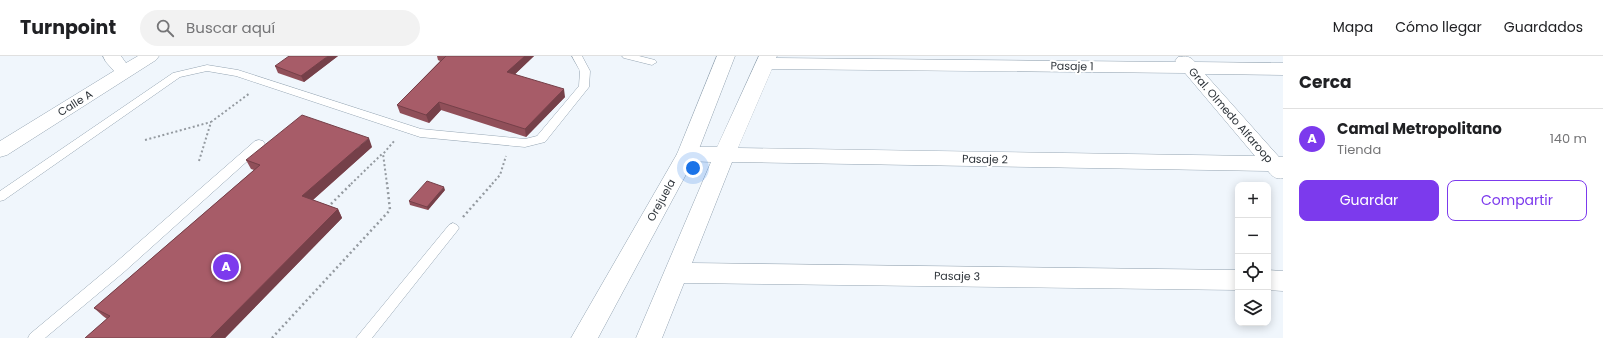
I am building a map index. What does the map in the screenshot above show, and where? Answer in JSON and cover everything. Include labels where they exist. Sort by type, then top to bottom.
[{"type":"street","points":[[112,56],[112,58],[125,72]]},
{"type":"street","name":"Calle A","points":[[0,150],[150,56]]},
{"type":"street","name":"Orejuela","points":[[584,338],[687,154],[726,56]]},
{"type":"street","points":[[649,338],[677,273],[724,155],[766,60]]},
{"type":"street","name":"Pasaje 1","points":[[766,60],[1184,62],[1283,69]]},
{"type":"street","name":"Gral. Olmedo Alfaroop","points":[[1184,62],[1280,168]]},
{"type":"street","name":"Pasaje 2","points":[[687,154],[1280,168]]},
{"type":"street","name":"Pasaje 3","points":[[677,273],[1235,280]]},
{"type":"street","points":[[1271,280],[1283,281]]},
{"type":"lane","points":[[0,197],[177,74],[207,68],[238,73],[263,83],[420,133],[510,143],[525,143],[541,139],[584,87],[585,71],[576,56]]},
{"type":"lane","points":[[627,56],[652,62]]},
{"type":"lane","points":[[35,338],[119,268],[259,144]]},
{"type":"lane","points":[[363,338],[453,228]]},
{"type":"path","points":[[144,140],[211,122],[263,83]]},
{"type":"path","points":[[199,161],[211,122]]},
{"type":"path","points":[[331,204],[383,154],[405,129]]},
{"type":"path","points":[[453,228],[500,175],[510,143]]},
{"type":"path","points":[[272,338],[390,210],[383,154]]},
{"type":"building","points":[[289,56],[328,56],[301,76],[275,66]]},
{"type":"building","points":[[446,56],[525,56],[507,72],[564,89],[525,129],[439,102],[426,115],[397,105]]},
{"type":"building","points":[[302,115],[369,138],[302,196],[338,209],[210,338],[85,338],[110,316],[94,308],[260,165],[246,160]]},
{"type":"building","points":[[427,181],[444,187],[427,207],[409,201]]},
{"type":"place","name":"Camal Metropolitano","points":[[226,267]]}]
